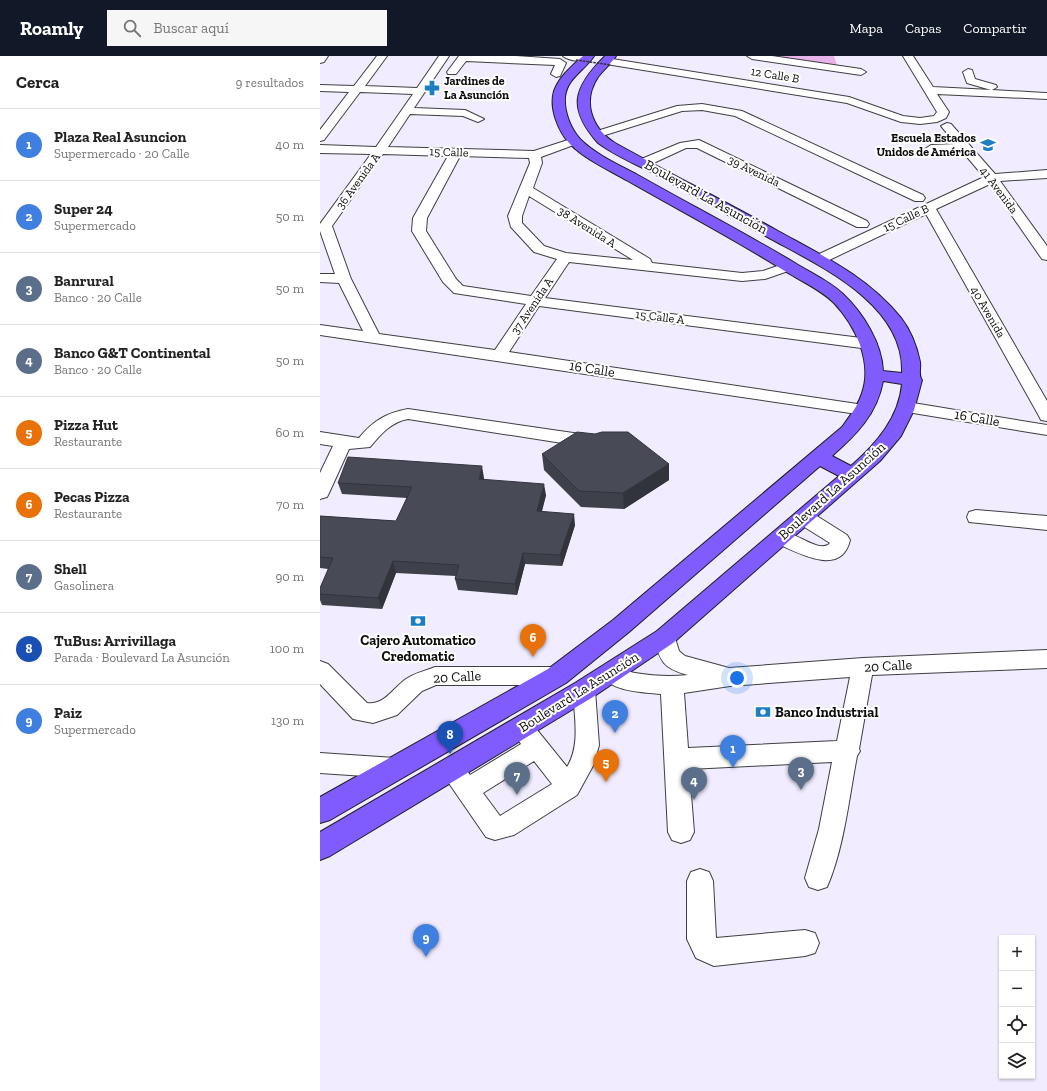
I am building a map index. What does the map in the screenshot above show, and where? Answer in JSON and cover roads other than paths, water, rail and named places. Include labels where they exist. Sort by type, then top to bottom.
[{"type":"main road","name":"Boulevard La Asunción","points":[[320,811],[557,676],[621,626],[849,431],[864,410],[872,392],[875,375],[869,344],[855,319],[838,298],[766,251],[655,191],[594,143],[582,96],[589,79],[594,58]]},
{"type":"main road","name":"Boulevard La Asunción","points":[[320,847],[584,690],[665,637],[805,518],[853,475],[891,436],[907,407],[913,380],[912,358],[902,333],[885,310],[865,290],[820,259],[679,182],[643,163],[594,143]]},
{"type":"main road","points":[[655,191],[679,182]]},
{"type":"main road","points":[[766,251],[787,242]]},
{"type":"main road","points":[[875,375],[913,380]]},
{"type":"main road","points":[[819,458],[853,475]]},
{"type":"main road","points":[[611,673],[606,665],[605,657],[621,626]]},
{"type":"street","points":[[320,60],[323,56]]},
{"type":"street","points":[[320,138],[382,56]]},
{"type":"street","name":"36 Avenida A","points":[[373,336],[344,279],[323,226],[380,150],[444,56]]},
{"type":"street","points":[[752,56],[861,72]]},
{"type":"street","points":[[837,56],[842,69]]},
{"type":"street","points":[[908,56],[943,112],[942,122]]},
{"type":"street","points":[[452,72],[463,58],[511,57],[560,62],[561,63],[556,74]]},
{"type":"street","name":"12 Calle B","points":[[594,58],[849,100],[894,117],[910,120],[942,122]]},
{"type":"street","points":[[968,72],[971,81],[988,84],[994,90],[993,93]]},
{"type":"street","points":[[320,88],[420,91]]},
{"type":"street","points":[[930,90],[1045,96]]},
{"type":"street","name":"15 Calle","points":[[320,149],[535,155],[594,143],[681,108],[693,106],[738,113],[924,203]]},
{"type":"street","points":[[862,116],[876,110]]},
{"type":"street","points":[[406,111],[465,113],[478,119]]},
{"type":"street","name":"41 Avenida","points":[[942,122],[992,178],[1047,256]]},
{"type":"street","name":"39 Avenida","points":[[643,163],[684,145],[699,144],[862,224]]},
{"type":"street","points":[[931,149],[965,147]]},
{"type":"street","name":"15 Calle A","points":[[456,153],[420,218],[420,231],[453,286],[459,290],[534,302],[869,344]]},
{"type":"street","points":[[535,155],[536,163],[517,210],[516,224],[538,249],[560,256],[750,277],[765,275],[789,266]]},
{"type":"street","points":[[992,178],[1047,174]]},
{"type":"street","name":"15 Calle B","points":[[820,259],[924,203],[992,178]]},
{"type":"street","name":"38 Avenida A","points":[[526,188],[649,265]]},
{"type":"street","name":"40 Avenida","points":[[924,203],[1047,416]]},
{"type":"street","name":"37 Avenida A","points":[[499,355],[534,302],[560,256]]},
{"type":"street","points":[[320,278],[344,279]]},
{"type":"street","name":"16 Calle","points":[[320,330],[373,336],[864,410]]},
{"type":"street","name":"16 Calle","points":[[907,407],[1047,430]]},
{"type":"street","points":[[320,438],[344,441],[354,444],[364,443],[378,426],[388,419],[408,414],[598,443]]},
{"type":"street","points":[[320,493],[344,441]]},
{"type":"street","points":[[976,517],[1047,523]]},
{"type":"street","points":[[781,537],[820,554],[836,550],[840,546],[840,540],[805,518]]},
{"type":"street","name":"20 Calle","points":[[665,637],[669,655],[678,663],[730,677]]},
{"type":"street","name":"20 Calle","points":[[611,673],[634,682],[672,686],[730,677],[863,667],[1047,659]]},
{"type":"street","points":[[818,878],[831,829],[848,751],[863,667]]},
{"type":"street","name":"20 Calle","points":[[320,670],[361,712],[369,714],[380,713],[391,708],[422,680],[435,676],[557,676]]},
{"type":"street","points":[[672,686],[681,832]]},
{"type":"street","points":[[452,769],[495,828],[501,829],[568,787],[582,764],[587,745],[584,690]]},
{"type":"street","points":[[521,727],[568,787]]},
{"type":"street","points":[[467,790],[536,747]]},
{"type":"street","points":[[677,759],[848,751]]},
{"type":"street","points":[[320,763],[395,768]]},
{"type":"street","points":[[700,882],[701,939],[706,948],[714,952],[805,943]]},
{"type":"place","name":"Jardines de La Asunción","points":[[432,88]]},
{"type":"place","name":"Escuela Estados Unidos de América","points":[[988,145]]},
{"type":"place","name":"Cajero Automatico Credomatic","points":[[418,621]]},
{"type":"place","name":"Pecas Pizza","points":[[533,657]]},
{"type":"place","name":"Banco Industrial","points":[[763,712]]},
{"type":"place","name":"Super 24","points":[[615,733]]},
{"type":"place","name":"TuBus: Arrivillaga","points":[[450,754]]},
{"type":"place","name":"Plaza Real Asuncion","points":[[733,768]]},
{"type":"place","name":"Pizza Hut","points":[[606,782]]},
{"type":"place","name":"Banrural","points":[[801,790]]},
{"type":"place","name":"Shell","points":[[517,795]]},
{"type":"place","name":"Banco G&T Continental","points":[[694,800]]},
{"type":"place","name":"Paiz","points":[[426,957]]}]
